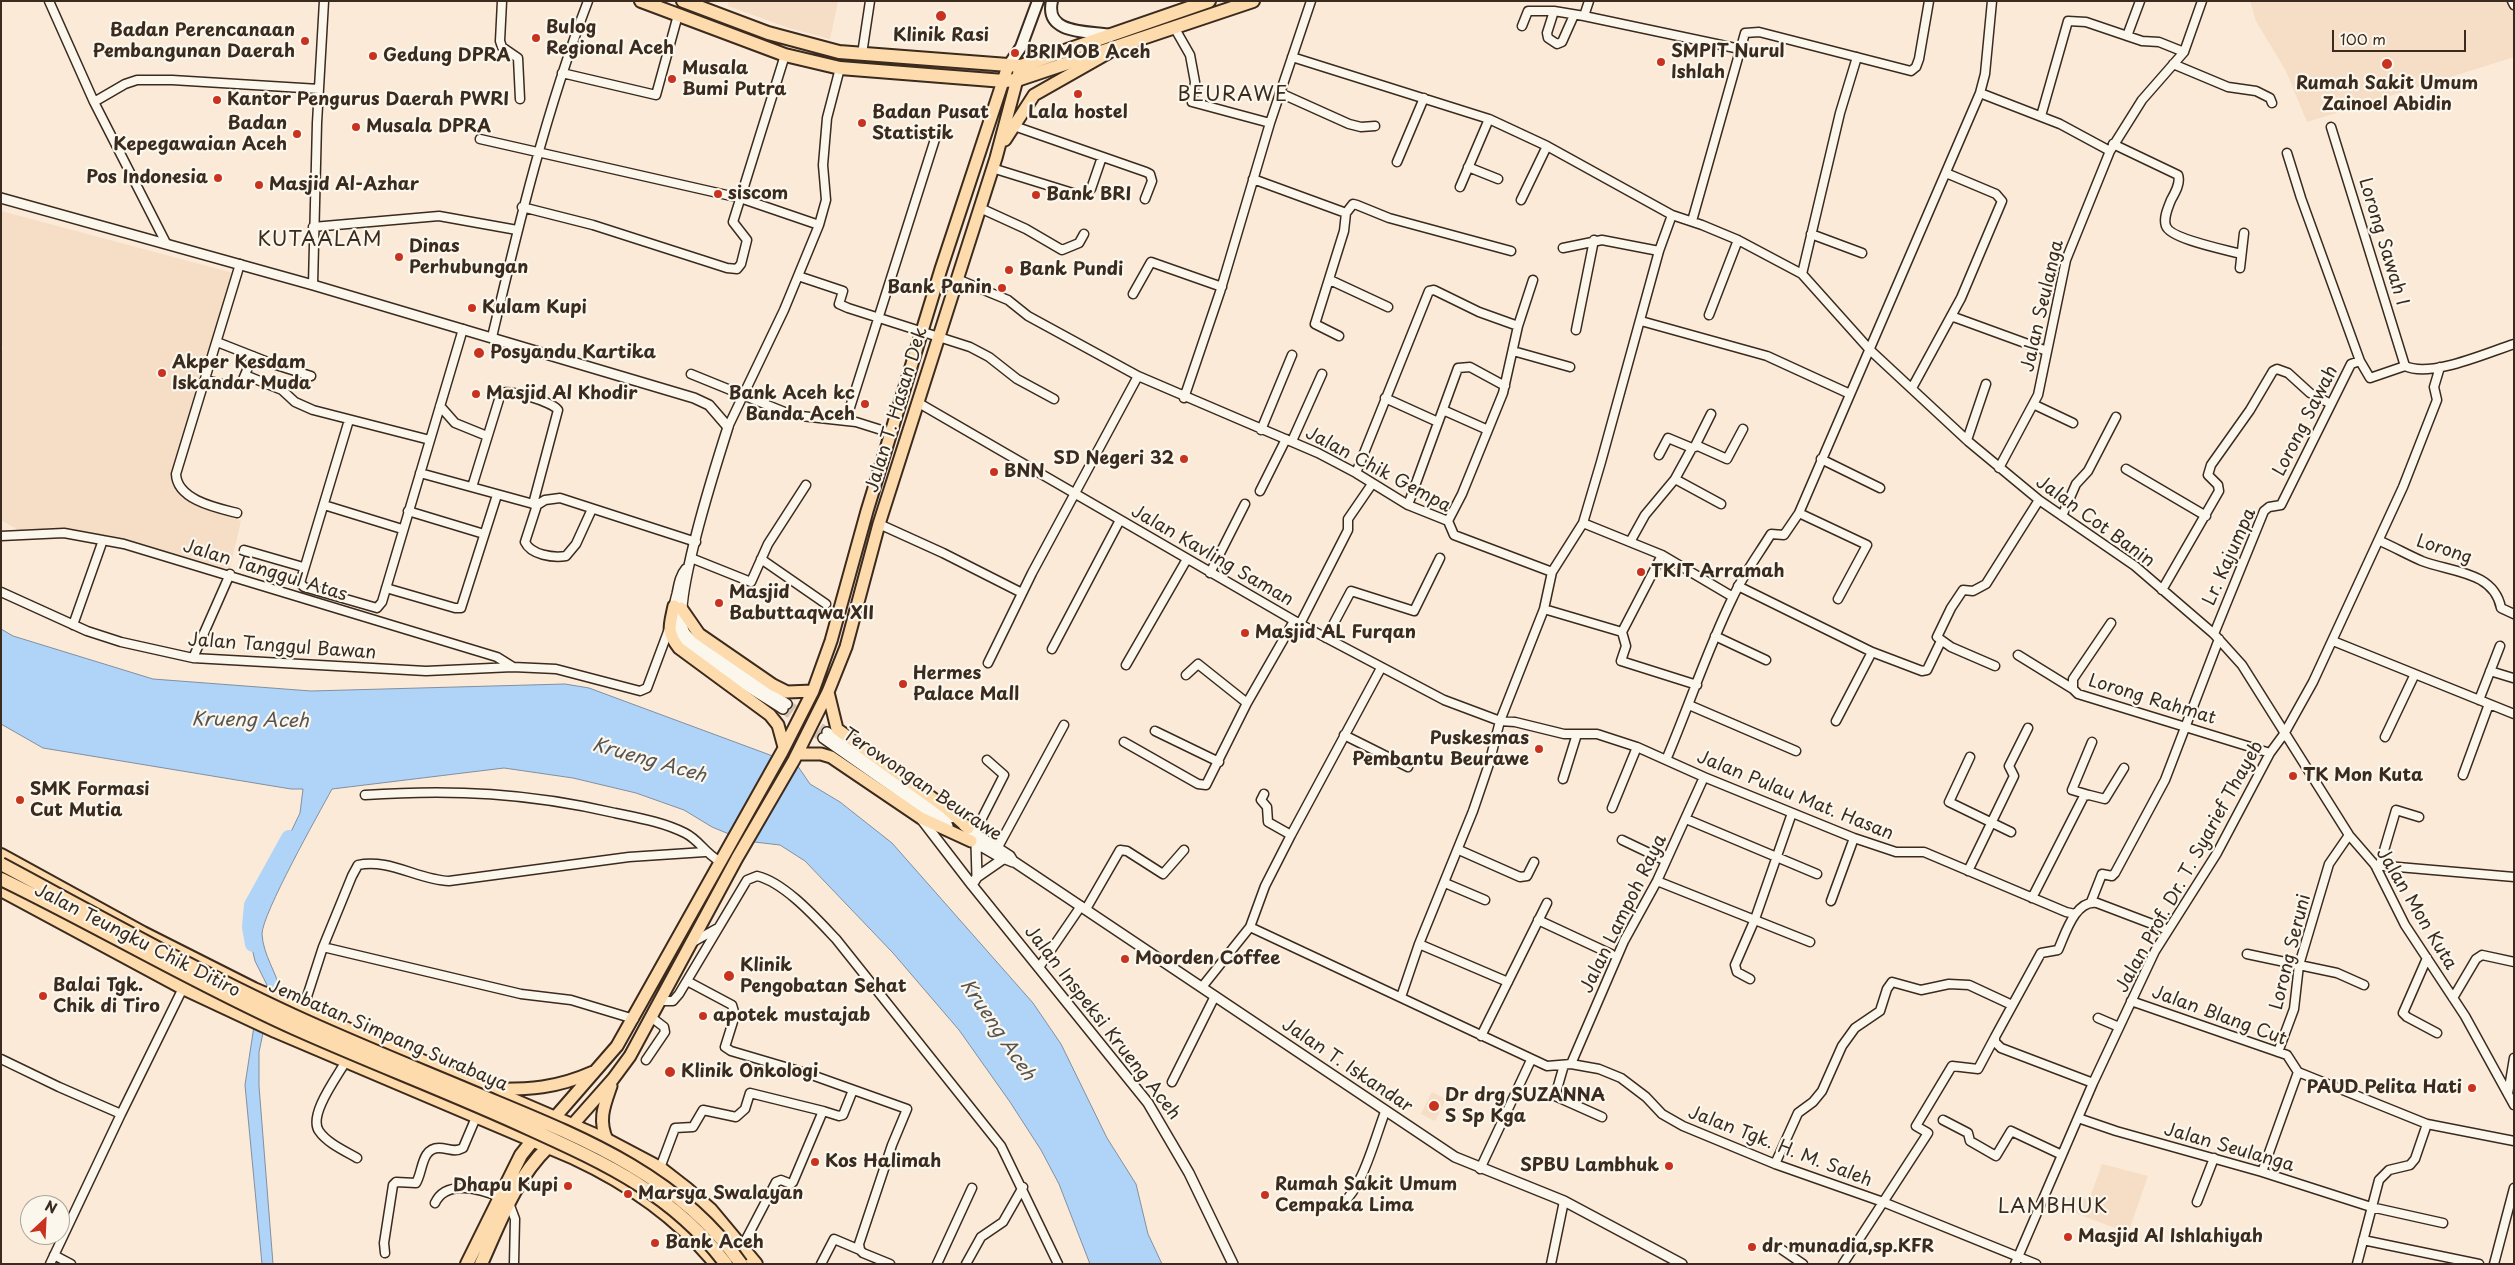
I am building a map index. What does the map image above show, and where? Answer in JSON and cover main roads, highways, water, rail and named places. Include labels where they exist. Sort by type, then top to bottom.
[{"type":"highway","points":[[640,1],[785,55],[840,68],[1004,81],[1017,80],[1253,1]]},
{"type":"highway","points":[[683,1],[768,33],[811,46],[862,54],[1015,66],[1209,1]]},
{"type":"highway","name":"Jalan Teungku Chik Ditiro","points":[[1,855],[143,933],[254,989],[284,1000],[490,1089]]},
{"type":"highway","name":"Jembatan Simpang Surabaya","points":[[1,864],[192,968],[294,1016],[514,1109],[636,1166],[674,1193],[702,1217],[730,1248],[741,1264]]},
{"type":"highway","name":"Jembatan Simpang Surabaya","points":[[1,879],[190,978],[294,1028],[474,1103],[615,1169],[674,1208],[694,1226],[726,1264]]},
{"type":"highway","name":"Jalan Teungku Chik Ditiro","points":[[1,890],[183,988],[275,1031],[548,1146],[620,1181],[648,1200],[689,1234],[716,1264]]},
{"type":"highway","points":[[490,1089],[607,1140],[660,1168],[711,1210],[756,1264]]},
{"type":"highway","points":[[481,1264],[521,1155],[533,1140]]},
{"type":"highway","points":[[467,1264],[504,1200],[530,1165],[548,1146]]},
{"type":"main road","points":[[1015,66],[1038,1]]},
{"type":"main road","points":[[1052,1],[1053,19],[1060,27],[1111,35]]},
{"type":"main road","points":[[998,150],[1034,95],[1132,41]]},
{"type":"main road","name":"Jalan T. Hasan Dek","points":[[613,1079],[630,1056],[738,858],[796,757],[828,692],[855,618],[879,524],[998,150],[1017,80],[1015,66]]},
{"type":"main road","name":"Jalan T. Hasan Dek","points":[[533,1140],[597,1070],[617,1046],[634,1019],[813,691],[831,641],[922,332],[1004,81],[1015,66]]},
{"type":"main road","points":[[783,749],[778,725],[770,715],[679,648],[671,638],[669,629],[677,607],[699,634],[773,685],[792,692],[813,691]]},
{"type":"main road","points":[[796,757],[821,754],[831,757],[921,818],[972,836],[946,808],[838,729],[828,692]]},
{"type":"main road","points":[[647,994],[660,1001]]},
{"type":"main road","points":[[490,1089],[518,1090],[556,1086],[597,1070]]},
{"type":"main road","points":[[548,1146],[573,1125],[613,1079]]},
{"type":"main road","points":[[607,1140],[602,1127],[601,1117],[613,1079]]},
{"type":"water","name":"Krueng Aceh","points":[[1,629],[13,636],[153,679],[311,691],[565,684],[589,688],[797,765],[810,784],[840,802],[892,843],[1033,1003],[1061,1044],[1107,1138],[1136,1184],[1148,1234],[1162,1264],[1090,1264],[1059,1184],[1041,1150],[1010,1102],[959,1030],[893,953],[805,861],[780,845],[746,841],[712,827],[684,810],[636,793],[573,778],[504,768],[332,789],[271,906],[262,934],[265,949],[281,993],[263,1033],[259,1052],[259,1086],[273,1264],[262,1264],[245,1085],[254,1026],[267,985],[255,961],[248,931],[255,907],[300,813],[303,789],[291,789],[43,748],[1,724]]},
{"type":"waterway","points":[[253,944],[250,927],[252,905],[289,838]]},
{"type":"tunnel","points":[[787,704],[827,732]]},
{"type":"tunnel","points":[[783,709],[823,738]]},
{"type":"place","name":"Klinik Rasi","points":[[941,16]]},
{"type":"place","name":"Bulog Regional Aceh","points":[[536,38]]},
{"type":"place","name":"Badan Perencanaan Pembangunan Daerah","points":[[305,41]]},
{"type":"place","name":"BRIMOB Aceh","points":[[1015,53]]},
{"type":"place","name":"Gedung DPRA","points":[[373,56]]},
{"type":"place","name":"SMPIT Nurul Ishlah","points":[[1661,62]]},
{"type":"place","name":"Rumah Sakit Umum Zainoel Abidin","points":[[2387,64]]},
{"type":"place","name":"Musala Bumi Putra","points":[[672,79]]},
{"type":"place","name":"Lala hostel","points":[[1078,94]]},
{"type":"place","name":"Kantor Pengurus Daerah PWRI","points":[[217,100]]},
{"type":"place","name":"Badan Pusat Statistik","points":[[862,123]]},
{"type":"place","name":"Musala DPRA","points":[[356,127]]},
{"type":"place","name":"Badan Kepegawaian Aceh","points":[[297,134]]},
{"type":"place","name":"Pos Indonesia","points":[[218,178]]},
{"type":"place","name":"Masjid Al-Azhar","points":[[259,185]]},
{"type":"place","name":"siscom","points":[[718,194]]},
{"type":"place","name":"Bank BRI","points":[[1036,195]]},
{"type":"place","name":"Dinas Perhubungan","points":[[399,257]]},
{"type":"place","name":"Bank Pundi","points":[[1009,270]]},
{"type":"place","name":"Bank Panin","points":[[1002,288]]},
{"type":"place","name":"Kulam Kupi","points":[[472,308]]},
{"type":"place","name":"Posyandu Kartika","points":[[479,353]]},
{"type":"place","name":"Akper Kesdam Iskandar Muda","points":[[162,373]]},
{"type":"place","name":"Masjid Al Khodir","points":[[476,394]]},
{"type":"place","name":"Bank Aceh kc Banda Aceh","points":[[865,404]]},
{"type":"place","name":"SD Negeri 32","points":[[1184,459]]},
{"type":"place","name":"BNN","points":[[994,472]]},
{"type":"place","name":"TKIT Arramah","points":[[1641,572]]},
{"type":"place","name":"Masjid Babuttaqwa XII","points":[[719,603]]},
{"type":"place","name":"Masjid AL Furqan","points":[[1245,633]]},
{"type":"place","name":"Hermes Palace Mall","points":[[903,684]]},
{"type":"place","name":"Puskesmas Pembantu Beurawe","points":[[1539,749]]},
{"type":"place","name":"TK Mon Kuta","points":[[2293,776]]},
{"type":"place","name":"SMK Formasi Cut Mutia","points":[[20,800]]},
{"type":"place","name":"Moorden Coffee","points":[[1125,959]]},
{"type":"place","name":"Klinik Pengobatan Sehat","points":[[729,976]]},
{"type":"place","name":"Balai Tgk. Chik di Tiro","points":[[43,996]]},
{"type":"place","name":"apotek mustajab","points":[[703,1016]]},
{"type":"place","name":"Klinik Onkologi","points":[[670,1072]]},
{"type":"place","name":"PAUD Pelita Hati","points":[[2472,1088]]},
{"type":"place","name":"Dr drg SUZANNA S Sp Kga","points":[[1434,1106]]},
{"type":"place","name":"Kos Halimah","points":[[815,1162]]},
{"type":"place","name":"SPBU Lambhuk","points":[[1669,1166]]},
{"type":"place","name":"Dhapu Kupi","points":[[568,1186]]},
{"type":"place","name":"Marsya Swalayan","points":[[628,1194]]},
{"type":"place","name":"Rumah Sakit Umum Cempaka Lima","points":[[1265,1195]]},
{"type":"place","name":"Masjid Al Ishlahiyah","points":[[2068,1237]]},
{"type":"place","name":"Bank Aceh","points":[[655,1243]]},
{"type":"place","name":"dr munadia,sp.KFR","points":[[1752,1247]]},
{"type":"district","name":"BEURAWE","points":[[1233,95]]},
{"type":"district","name":"KUTAALAM","points":[[320,240]]},
{"type":"district","name":"LAMBHUK","points":[[2053,1207]]}]
